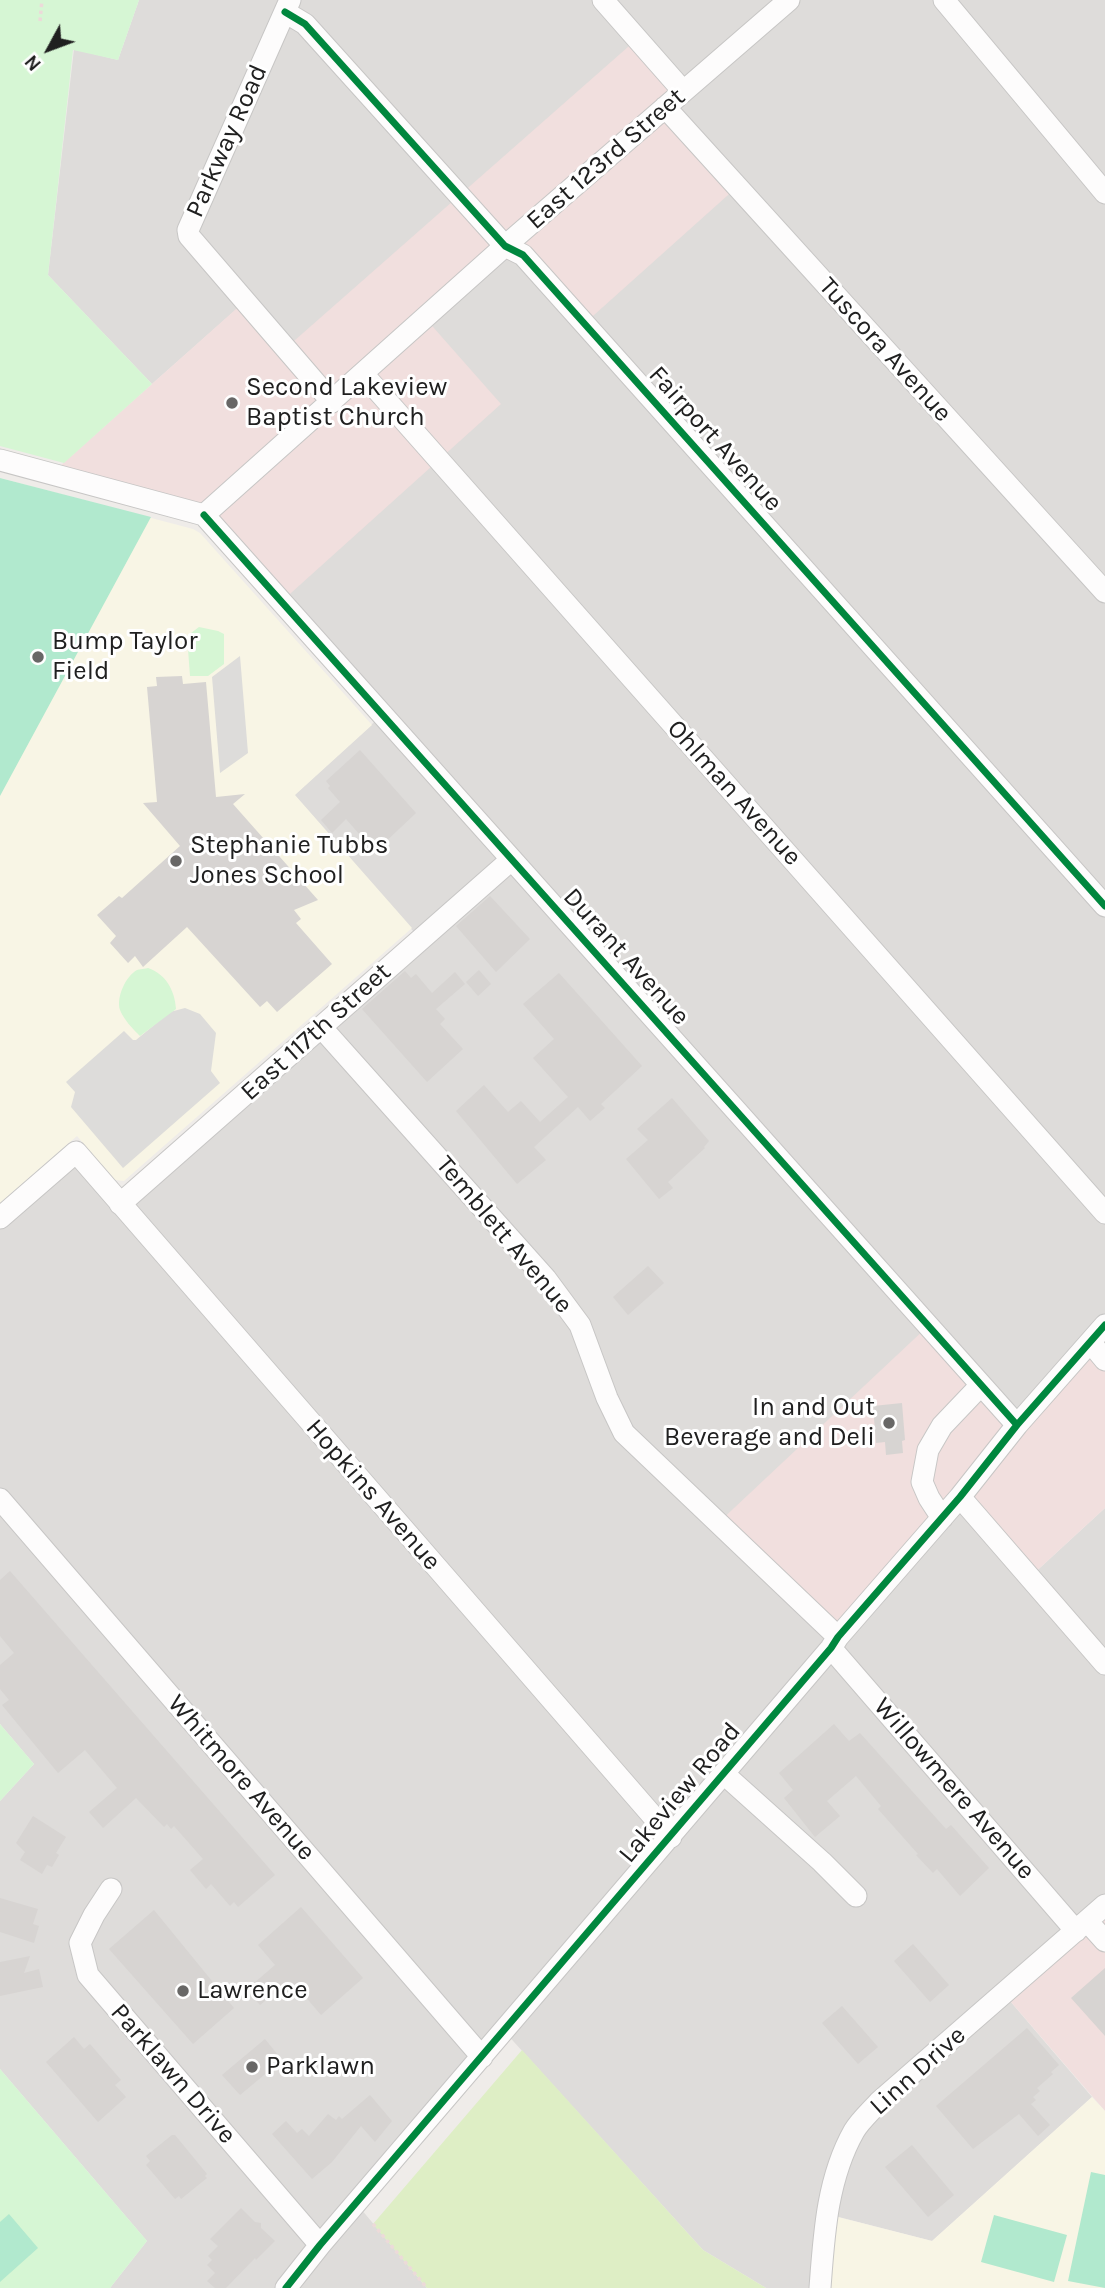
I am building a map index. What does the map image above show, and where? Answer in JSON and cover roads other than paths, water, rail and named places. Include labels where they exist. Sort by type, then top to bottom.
[{"type":"street","points":[[603,0],[683,91]]},
{"type":"street","name":"East 123rd Street","points":[[204,515],[505,246],[789,0]]},
{"type":"street","points":[[944,0],[1105,193]]},
{"type":"street","name":"Fairport Avenue","points":[[288,6],[505,246],[523,255],[1105,906]]},
{"type":"street","name":"Parkway Road","points":[[288,6],[188,230],[189,236],[332,402]]},
{"type":"street","name":"Tuscora Avenue","points":[[665,107],[1105,592]]},
{"type":"street","name":"Ohlman Avenue","points":[[363,374],[1105,1213]]},
{"type":"street","points":[[0,460],[204,515]]},
{"type":"street","name":"Durant Avenue","points":[[204,515],[1017,1425]]},
{"type":"street","name":"East 117th Street","points":[[120,1204],[511,860]]},
{"type":"street","name":"Temblett Avenue","points":[[321,1027],[546,1279],[580,1325],[607,1398],[624,1433],[834,1643]]},
{"type":"street","name":"Hopkins Avenue","points":[[0,1218],[76,1152],[671,1837]]},
{"type":"street","name":"Lakeview Road","points":[[286,2288],[960,1497],[1017,1425],[1105,1325]]},
{"type":"street","points":[[1091,1343],[1105,1360]]},
{"type":"street","points":[[942,1518],[922,1482],[928,1450],[942,1426],[981,1385]]},
{"type":"street","points":[[960,1497],[1105,1664]]},
{"type":"street","name":"Whitmore Avenue","points":[[0,1499],[481,2057]]},
{"type":"street","name":"Willowmere Avenue","points":[[834,1643],[1082,1926],[1105,1941]]},
{"type":"street","points":[[724,1774],[856,1896]]},
{"type":"street","name":"Parklawn Drive","points":[[111,1889],[80,1943],[88,1975],[320,2245]]},
{"type":"street","name":"Linn Drive","points":[[820,2288],[826,2214],[841,2160],[856,2129],[879,2102],[1105,1905]]},
{"type":"place","name":"Second Lakeview Baptist Church","points":[[232,403]]},
{"type":"place","name":"Bump Taylor Field","points":[[38,657]]},
{"type":"place","name":"Stephanie Tubbs Jones School","points":[[176,861]]},
{"type":"place","name":"In and Out Beverage and Deli","points":[[889,1423]]},
{"type":"place","name":"Lawrence","points":[[183,1991]]},
{"type":"place","name":"Parklawn","points":[[252,2067]]}]
